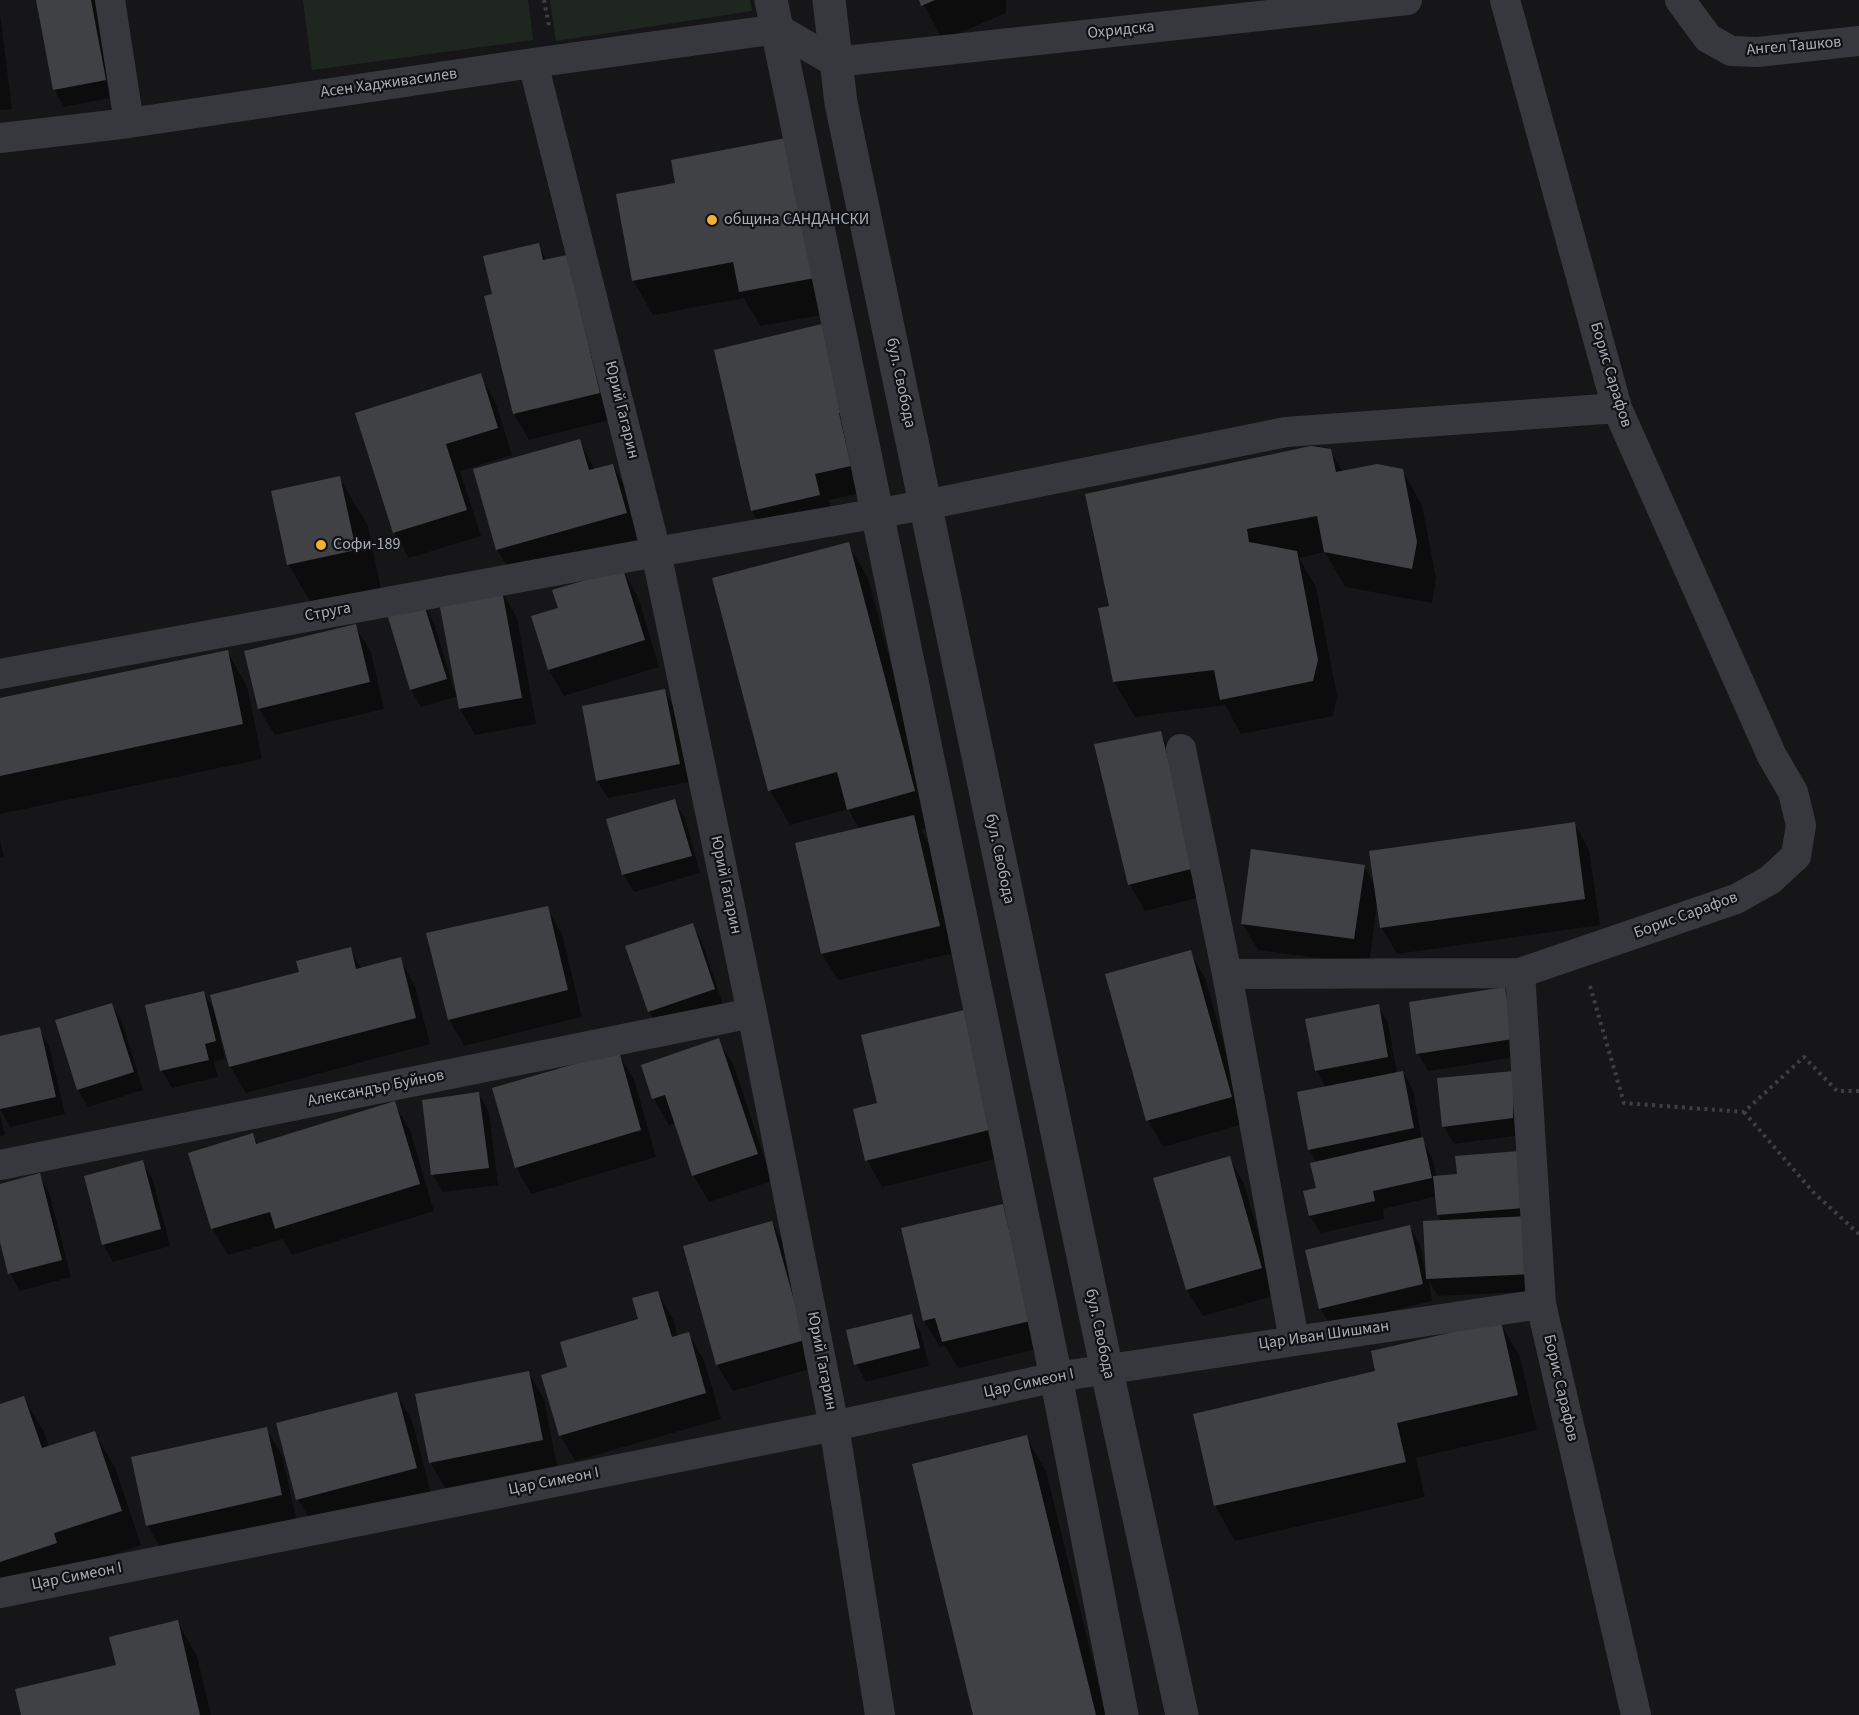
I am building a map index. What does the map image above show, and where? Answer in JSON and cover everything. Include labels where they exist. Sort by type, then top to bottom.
[{"type":"street","points":[[110,0],[129,123]]},
{"type":"street","name":"бул. Свобода","points":[[829,0],[841,103],[1182,1715]]},
{"type":"street","name":"Охридска","points":[[835,62],[1407,0]]},
{"type":"street","name":"Борис Сарафов","points":[[1505,0],[1617,408],[1772,756],[1792,792],[1801,825],[1796,856],[1770,880],[1736,899],[1520,973],[1541,1304],[1636,1715]]},
{"type":"street","name":"Ангел Ташков","points":[[1680,0],[1708,38],[1731,51],[1758,52],[1859,41]]},
{"type":"street","points":[[775,15],[835,62]]},
{"type":"street","points":[[775,15],[1056,1377],[1122,1715]]},
{"type":"street","name":"Асен Хадживасилев","points":[[0,138],[129,123],[533,63],[775,15]]},
{"type":"street","name":"Юрий Гагарин","points":[[533,63],[656,552],[752,1013],[834,1426],[880,1715]]},
{"type":"street","name":"Струга","points":[[0,674],[656,552],[925,506],[1287,432],[1617,408]]},
{"type":"street","points":[[1181,749],[1227,974],[1294,1341]]},
{"type":"street","points":[[1227,974],[1520,973]]},
{"type":"street","name":"Александър Буйнов","points":[[0,1165],[752,1013]]},
{"type":"street","name":"Цар Иван Шишман","points":[[1107,1369],[1541,1304]]},
{"type":"street","name":"Цар Симеон I","points":[[0,1593],[834,1426],[1056,1377],[1107,1369]]},
{"type":"path","points":[[1581,954],[1624,1103],[1744,1112],[1814,1193],[1859,1234]]},
{"type":"path","points":[[1744,1112],[1804,1057],[1837,1091],[1859,1091]]},
{"type":"shaded area","points":[[303,0],[528,0],[533,40],[312,70]]},
{"type":"shaded area","points":[[550,0],[750,0],[752,11],[556,41]]},
{"type":"building","points":[[36,0],[91,0],[106,80],[53,90]]},
{"type":"building","points":[[919,0],[935,0],[921,6]]},
{"type":"building","name":"община САНДАНСКИ","points":[[786,138],[815,278],[739,292],[733,262],[632,281],[616,194],[675,183],[671,160]]},
{"type":"building","points":[[539,243],[543,260],[567,255],[600,393],[513,414],[484,296],[492,294],[483,256]]},
{"type":"building","points":[[822,324],[842,412],[839,413],[851,466],[815,474],[820,495],[751,511],[714,350]]},
{"type":"building","points":[[481,373],[498,428],[446,444],[467,510],[393,533],[355,413]]},
{"type":"building","points":[[580,439],[589,470],[613,464],[627,513],[496,550],[473,469]]},
{"type":"building","points":[[1311,446],[1331,449],[1336,472],[1377,464],[1403,469],[1417,542],[1412,569],[1324,552],[1317,516],[1247,529],[1249,542],[1297,551],[1318,660],[1313,681],[1220,700],[1214,670],[1113,682],[1098,608],[1109,606],[1085,494]]},
{"type":"building","points":[[340,476],[356,550],[287,565],[271,491]]},
{"type":"building","points":[[849,542],[915,791],[847,810],[837,772],[768,791],[712,578]]},
{"type":"building","points":[[623,569],[645,640],[548,670],[531,616],[558,608],[552,590]]},
{"type":"building","points":[[502,590],[522,698],[459,709],[439,602]]},
{"type":"building","points":[[424,604],[447,679],[410,690],[387,614]]},
{"type":"building","points":[[356,624],[370,682],[258,709],[244,651]]},
{"type":"building","points":[[228,650],[243,724],[0,776],[0,698]]},
{"type":"building","points":[[665,689],[680,764],[596,781],[582,706]]},
{"type":"building","points":[[1161,731],[1195,868],[1128,885],[1094,744]]},
{"type":"building","points":[[675,799],[692,856],[622,875],[606,819]]},
{"type":"building","points":[[914,815],[940,926],[821,954],[795,843]]},
{"type":"building","points":[[1575,822],[1585,899],[1380,928],[1369,851]]},
{"type":"building","points":[[1251,849],[1365,865],[1354,939],[1241,924]]},
{"type":"building","points":[[548,906],[568,990],[448,1020],[426,933]]},
{"type":"building","points":[[693,923],[715,989],[648,1012],[625,946]]},
{"type":"building","points":[[351,947],[356,969],[401,957],[416,1018],[229,1067],[210,995],[299,972],[296,961]]},
{"type":"building","points":[[1191,950],[1232,1097],[1146,1121],[1105,974]]},
{"type":"building","points":[[1505,987],[1513,1039],[1416,1054],[1409,1002]]},
{"type":"building","points":[[204,991],[216,1041],[205,1044],[209,1060],[160,1071],[145,1005]]},
{"type":"building","points":[[112,1003],[134,1072],[77,1090],[55,1020]]},
{"type":"building","points":[[1379,1004],[1388,1057],[1315,1071],[1305,1019]]},
{"type":"building","points":[[964,1010],[993,1129],[865,1161],[853,1109],[877,1103],[861,1035]]},
{"type":"building","points":[[40,1027],[56,1097],[0,1109],[0,1036]]},
{"type":"building","points":[[719,1038],[758,1154],[692,1176],[665,1095],[652,1099],[641,1065]]},
{"type":"building","points":[[619,1051],[641,1130],[515,1168],[492,1088]]},
{"type":"building","points":[[1403,1071],[1414,1128],[1308,1150],[1297,1092]]},
{"type":"building","points":[[1514,1071],[1513,1118],[1442,1127],[1437,1078]]},
{"type":"building","points":[[479,1092],[489,1168],[431,1175],[422,1100]]},
{"type":"building","points":[[395,1101],[420,1184],[275,1229],[270,1212],[211,1229],[188,1153],[253,1133],[256,1144]]},
{"type":"building","points":[[1423,1137],[1432,1178],[1373,1191],[1375,1201],[1309,1216],[1303,1191],[1316,1188],[1310,1163]]},
{"type":"building","points":[[1520,1151],[1524,1208],[1437,1215],[1433,1176],[1457,1174],[1455,1156]]},
{"type":"building","points":[[1230,1156],[1262,1268],[1186,1290],[1153,1178]]},
{"type":"building","points":[[143,1160],[161,1229],[102,1245],[84,1176]]},
{"type":"building","points":[[40,1173],[62,1260],[8,1274],[0,1242],[0,1184]]},
{"type":"building","points":[[1003,1204],[1030,1321],[942,1342],[935,1318],[923,1321],[901,1228]]},
{"type":"building","points":[[1531,1216],[1534,1274],[1426,1279],[1423,1221]]},
{"type":"building","points":[[772,1221],[805,1340],[716,1365],[683,1246]]},
{"type":"building","points":[[1410,1225],[1423,1284],[1319,1309],[1305,1250]]},
{"type":"building","points":[[658,1291],[672,1337],[689,1332],[706,1393],[559,1436],[541,1375],[567,1367],[560,1342],[638,1319],[632,1298]]},
{"type":"building","points":[[912,1314],[920,1348],[854,1365],[846,1330]]},
{"type":"building","points":[[1501,1321],[1518,1395],[1397,1423],[1406,1462],[1214,1506],[1193,1414],[1375,1371],[1371,1351]]},
{"type":"building","points":[[529,1371],[543,1440],[429,1463],[415,1394]]},
{"type":"building","points":[[397,1392],[417,1468],[296,1500],[276,1423]]},
{"type":"building","points":[[24,1396],[42,1448],[95,1431],[122,1511],[54,1533],[57,1543],[0,1562],[0,1404]]},
{"type":"building","points":[[267,1427],[282,1495],[146,1526],[131,1457]]},
{"type":"building","points":[[1027,1435],[1096,1715],[973,1715],[912,1464]]},
{"type":"building","points":[[178,1620],[200,1715],[21,1715],[15,1689],[116,1665],[109,1637]]},
{"type":"place","name":"община САНДАНСКИ","points":[[712,220]]},
{"type":"place","name":"Софи-189","points":[[321,545]]}]
